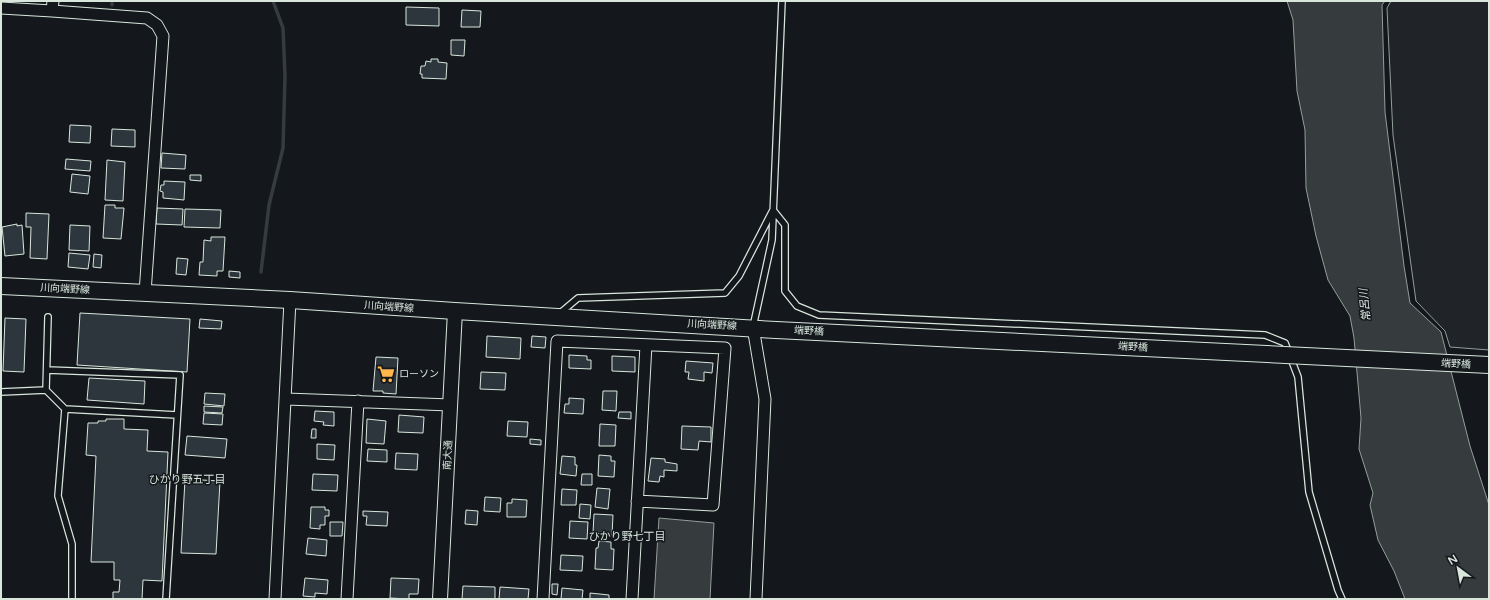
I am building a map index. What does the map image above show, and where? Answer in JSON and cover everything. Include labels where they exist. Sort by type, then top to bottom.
[{"type":"main road","name":"川向端野線","points":[[1,286],[290,300],[455,312],[753,327],[776,330]]},
{"type":"main road","name":"端野橋","points":[[776,330],[1489,365]]},
{"type":"street","points":[[1,8],[52,6],[147,18],[157,25],[163,36],[144,293]]},
{"type":"street","points":[[275,599],[290,300]]},
{"type":"street","name":"南大通","points":[[440,599],[455,312]]},
{"type":"street","points":[[753,327],[765,399],[756,599]]},
{"type":"street","points":[[543,599],[557,342],[725,348],[713,505],[636,501]]},
{"type":"street","points":[[632,599],[636,501],[646,345]]},
{"type":"street","points":[[286,399],[451,405]]},
{"type":"street","points":[[347,599],[358,401]]},
{"type":"lane","points":[[753,327],[772,240],[782,1]]},
{"type":"lane","points":[[556,317],[578,298],[725,292],[739,276],[773,210]]},
{"type":"lane","points":[[773,210],[784,224],[785,291],[797,306],[819,315],[1265,335],[1285,343],[1298,377],[1310,492],[1338,590],[1342,599]]},
{"type":"lane","points":[[46,390],[48,317]]},
{"type":"lane","points":[[47,370],[180,375],[166,599]]},
{"type":"lane","points":[[1,392],[46,390],[65,409],[177,415]]},
{"type":"lane","points":[[65,409],[58,496],[72,544],[72,599]]},
{"type":"shaded area","points":[[1391,1],[1489,1],[1489,350],[1450,347],[1445,331],[1416,301],[1393,135],[1387,8]]},
{"type":"water","name":"常呂川","points":[[1287,1],[1385,1],[1382,5],[1385,112],[1410,303],[1441,332],[1470,446],[1489,505],[1489,599],[1405,599],[1394,571],[1378,540],[1370,505],[1373,493],[1359,449],[1361,418],[1354,338],[1350,316],[1328,280],[1316,236],[1306,188],[1305,130],[1297,91],[1293,20]]},
{"type":"water","points":[[659,518],[714,523],[710,599],[654,599]]},
{"type":"building","points":[[406,7],[439,8],[439,26],[406,25]]},
{"type":"building","points":[[462,10],[481,11],[480,27],[461,27]]},
{"type":"building","points":[[451,40],[465,40],[464,56],[451,55]]},
{"type":"building","points":[[431,59],[438,59],[438,62],[447,63],[446,79],[422,78],[422,74],[420,74],[421,66],[425,66],[426,61],[431,62]]},
{"type":"building","points":[[70,125],[91,126],[90,143],[69,142]]},
{"type":"building","points":[[112,129],[135,130],[135,147],[111,146]]},
{"type":"building","points":[[162,153],[186,155],[185,169],[161,168]]},
{"type":"building","points":[[66,159],[91,161],[90,171],[65,169]]},
{"type":"building","points":[[107,160],[125,162],[123,201],[105,200]]},
{"type":"building","points":[[72,174],[90,176],[88,194],[70,192]]},
{"type":"building","points":[[190,175],[201,175],[201,181],[190,180]]},
{"type":"building","points":[[164,181],[185,182],[184,200],[163,198],[163,192],[160,191],[161,185],[164,185]]},
{"type":"building","points":[[105,205],[115,205],[115,208],[124,208],[121,239],[103,238]]},
{"type":"building","points":[[157,208],[183,209],[182,225],[156,224]]},
{"type":"building","points":[[185,209],[221,210],[220,228],[184,227]]},
{"type":"building","points":[[26,213],[49,214],[47,259],[30,258],[31,227],[26,227]]},
{"type":"building","points":[[17,224],[17,226],[22,225],[24,254],[5,256],[2,227]]},
{"type":"building","points":[[70,225],[90,226],[89,251],[69,250]]},
{"type":"building","points":[[211,237],[225,237],[223,271],[217,271],[217,276],[199,275],[200,262],[203,262],[204,240],[211,241]]},
{"type":"building","points":[[69,253],[90,255],[88,269],[68,267]]},
{"type":"building","points":[[94,254],[102,255],[101,268],[93,267]]},
{"type":"building","points":[[177,258],[188,259],[186,275],[176,274]]},
{"type":"building","points":[[229,271],[240,272],[240,278],[229,277]]},
{"type":"building","points":[[80,313],[190,319],[187,372],[77,365]]},
{"type":"building","points":[[5,318],[26,319],[24,372],[3,371]]},
{"type":"building","points":[[200,319],[222,321],[221,329],[199,328]]},
{"type":"building","points":[[487,336],[521,338],[520,359],[486,357]]},
{"type":"building","points":[[532,336],[546,337],[545,348],[531,347]]},
{"type":"building","points":[[569,355],[587,356],[587,360],[591,360],[591,369],[569,368]]},
{"type":"building","points":[[612,356],[635,357],[635,372],[612,371]]},
{"type":"building","name":"ローソン","points":[[376,357],[398,358],[396,394],[383,393],[383,391],[373,391]]},
{"type":"building","points":[[686,361],[713,363],[712,373],[704,372],[704,381],[688,379],[689,372],[685,372]]},
{"type":"building","points":[[481,372],[506,373],[505,390],[480,389]]},
{"type":"building","points":[[89,378],[145,381],[144,404],[87,400]]},
{"type":"building","points":[[603,391],[617,391],[616,411],[602,410]]},
{"type":"building","points":[[205,393],[225,394],[224,406],[204,404]]},
{"type":"building","points":[[569,398],[584,399],[583,414],[564,413],[565,404],[569,404]]},
{"type":"building","points":[[204,406],[223,407],[222,413],[204,412]]},
{"type":"building","points":[[315,411],[334,412],[334,426],[323,425],[324,422],[314,421]]},
{"type":"building","points":[[619,412],[631,412],[631,419],[618,418]]},
{"type":"building","points":[[204,413],[223,414],[222,425],[203,424]]},
{"type":"building","points":[[399,415],[424,417],[423,433],[398,432]]},
{"type":"building","points":[[106,419],[124,419],[124,429],[148,430],[147,451],[168,452],[162,581],[143,580],[142,599],[113,599],[113,592],[119,592],[120,580],[114,580],[114,562],[91,562],[96,456],[86,455],[88,423],[98,423],[98,421],[106,421]]},
{"type":"building","points":[[367,419],[386,421],[384,444],[366,443]]},
{"type":"building","points":[[508,421],[528,422],[527,437],[507,436]]},
{"type":"building","points":[[600,424],[616,425],[615,446],[599,446]]},
{"type":"building","points":[[682,426],[711,427],[711,442],[699,441],[698,450],[681,449]]},
{"type":"building","points":[[312,429],[316,429],[316,438],[311,438]]},
{"type":"building","points":[[187,436],[227,439],[225,458],[185,455]]},
{"type":"building","points":[[530,439],[541,440],[541,445],[530,444]]},
{"type":"building","points":[[317,444],[335,445],[334,460],[317,459]]},
{"type":"building","points":[[368,449],[387,450],[387,462],[367,461]]},
{"type":"building","points":[[396,453],[418,454],[417,470],[395,469]]},
{"type":"building","points":[[599,455],[611,456],[611,461],[615,461],[614,477],[598,476]]},
{"type":"building","points":[[562,456],[575,457],[575,465],[577,465],[576,476],[560,474]]},
{"type":"building","points":[[651,458],[665,459],[665,462],[677,464],[677,471],[664,470],[664,477],[660,476],[659,482],[648,481]]},
{"type":"building","points":[[313,474],[338,475],[337,491],[312,490]]},
{"type":"building","points":[[582,474],[592,474],[592,485],[581,485]]},
{"type":"building","points":[[185,479],[220,481],[216,554],[181,553]]},
{"type":"building","points":[[597,488],[610,489],[608,509],[595,507]]},
{"type":"building","points":[[562,489],[577,490],[576,505],[561,505]]},
{"type":"building","points":[[485,497],[501,498],[500,512],[484,511]]},
{"type":"building","points":[[512,499],[527,500],[526,517],[507,517],[507,503],[512,503]]},
{"type":"building","points":[[580,504],[591,505],[590,519],[579,518]]},
{"type":"building","points":[[311,507],[325,507],[325,510],[329,510],[329,516],[325,516],[325,525],[320,525],[320,529],[310,528]]},
{"type":"building","points":[[466,510],[478,511],[477,525],[465,524]]},
{"type":"building","points":[[363,511],[388,512],[387,526],[366,525],[367,516],[363,516]]},
{"type":"building","points":[[594,514],[613,515],[612,535],[593,533]]},
{"type":"building","points":[[570,521],[588,522],[587,539],[569,538]]},
{"type":"building","points":[[330,522],[343,522],[342,536],[330,536]]},
{"type":"building","points":[[308,538],[327,540],[326,556],[306,554]]},
{"type":"building","points":[[599,541],[611,542],[611,549],[614,549],[613,570],[595,569],[596,548],[598,548]]},
{"type":"building","points":[[561,555],[583,556],[582,571],[560,570]]},
{"type":"building","points":[[305,578],[328,580],[327,594],[315,593],[315,597],[303,596]]},
{"type":"building","points":[[391,578],[419,579],[418,594],[409,594],[409,599],[390,598]]},
{"type":"building","points":[[552,584],[558,584],[557,595],[552,594]]},
{"type":"building","points":[[463,586],[495,587],[495,599],[462,599]]},
{"type":"building","points":[[500,587],[529,589],[528,599],[499,599]]},
{"type":"building","points":[[562,588],[583,590],[582,599],[561,599]]},
{"type":"building","points":[[590,593],[609,595],[609,599],[590,599]]},
{"type":"waterway","points":[[261,272],[269,205],[283,148],[285,76],[283,28],[273,1]]},
{"type":"place","name":"ローソン","points":[[386,374]]},
{"type":"district","name":"ひかり野五丁目","points":[[187,479]]},
{"type":"district","name":"ひかり野七丁目","points":[[627,536]]}]
